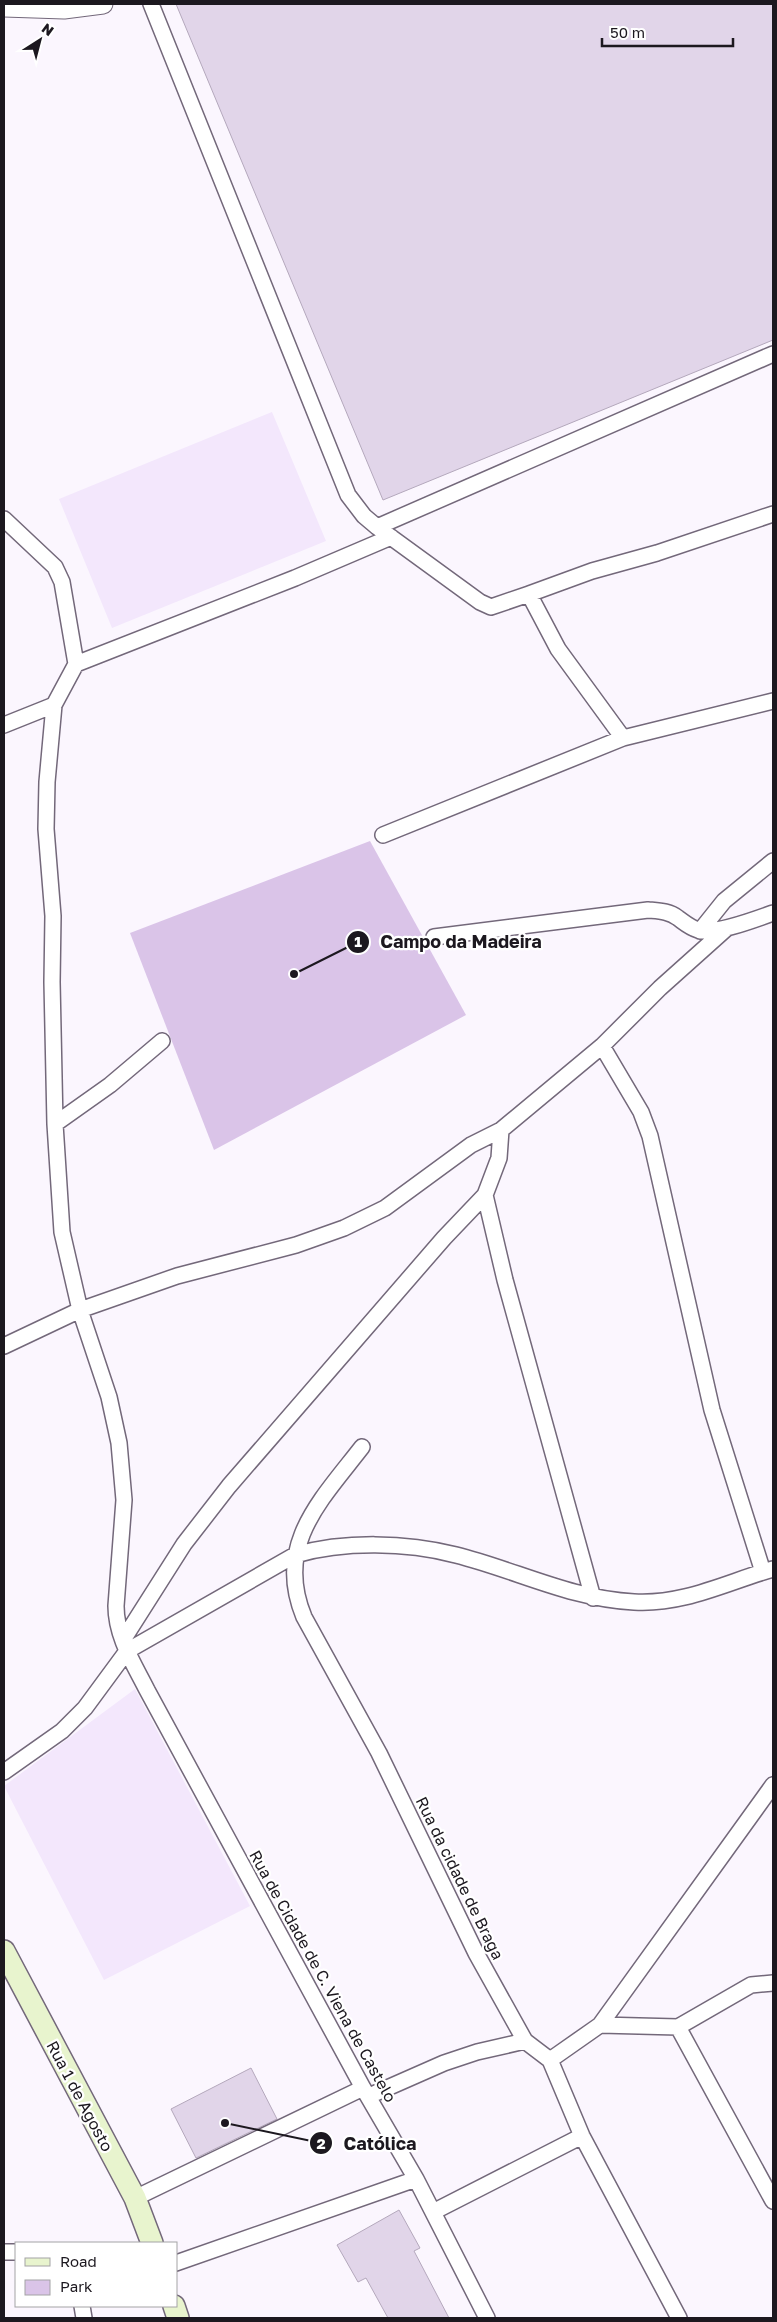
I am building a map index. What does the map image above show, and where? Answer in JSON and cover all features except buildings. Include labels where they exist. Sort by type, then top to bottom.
[{"type":"main road","name":"Rua 1 de Agosto","points":[[4,1951],[135,2198],[152,2242]]},
{"type":"street","points":[[4,7],[64,9],[103,4]]},
{"type":"street","points":[[151,4],[348,495],[364,516],[377,527],[480,602],[491,607],[592,570],[658,553],[773,514]]},
{"type":"street","points":[[377,527],[773,354]]},
{"type":"street","points":[[4,519],[55,568],[62,582],[76,664],[54,705],[4,725]]},
{"type":"street","points":[[76,664],[295,578],[391,537]]},
{"type":"street","points":[[529,594],[558,649],[623,738]]},
{"type":"street","points":[[383,835],[623,738],[773,701]]},
{"type":"street","name":"Rua de Cidade de C. Viena de Castelo","points":[[54,705],[46,782],[46,829],[53,916],[52,982],[55,1124],[62,1232],[80,1310],[109,1397],[118,1444],[124,1500],[116,1613],[125,1645],[366,2092],[416,2179],[487,2318]]},
{"type":"street","points":[[700,931],[724,900],[773,862]]},
{"type":"street","points":[[434,937],[648,910],[663,911],[700,931],[726,928],[773,913]]},
{"type":"street","points":[[4,1346],[80,1310],[177,1276],[296,1245],[344,1228],[385,1208],[471,1146],[501,1130],[602,1046],[660,988],[726,928]]},
{"type":"street","points":[[55,1124],[110,1085],[162,1041]]},
{"type":"street","points":[[125,1645],[295,1554],[335,1547],[402,1545],[455,1555],[593,1598],[636,1602],[673,1601],[768,1571],[712,1410],[650,1136],[641,1112],[602,1046]]},
{"type":"street","points":[[4,1772],[62,1731],[85,1708],[125,1645],[184,1544],[229,1486],[444,1238],[485,1195],[499,1158],[501,1130]]},
{"type":"street","points":[[485,1195],[508,1289],[593,1598]]},
{"type":"street","name":"Rua da cidade de Braga","points":[[362,1447],[313,1510],[304,1526],[295,1554],[294,1580],[298,1603],[379,1753],[476,1953],[525,2041],[550,2060],[582,2136],[678,2318]]},
{"type":"street","points":[[550,2060],[600,2025],[773,1785]]},
{"type":"street","points":[[600,2025],[678,2027],[751,1985],[773,1983]]},
{"type":"street","points":[[678,2027],[773,2201]]},
{"type":"street","points":[[135,2198],[366,2092],[477,2052],[525,2041]]},
{"type":"street","points":[[433,2212],[582,2136]]},
{"type":"street","points":[[178,2262],[416,2179]]},
{"type":"shaded area","points":[[272,412],[326,541],[112,628],[59,499]]},
{"type":"shaded area","points":[[135,1689],[250,1906],[104,1980],[4,1786]]},
{"type":"green space","points":[[370,841],[466,1015],[214,1150],[130,933]]},
{"type":"place","name":"Campo da Madeira","points":[[294,974]]},
{"type":"place","name":"Católica","points":[[225,2123]]}]
